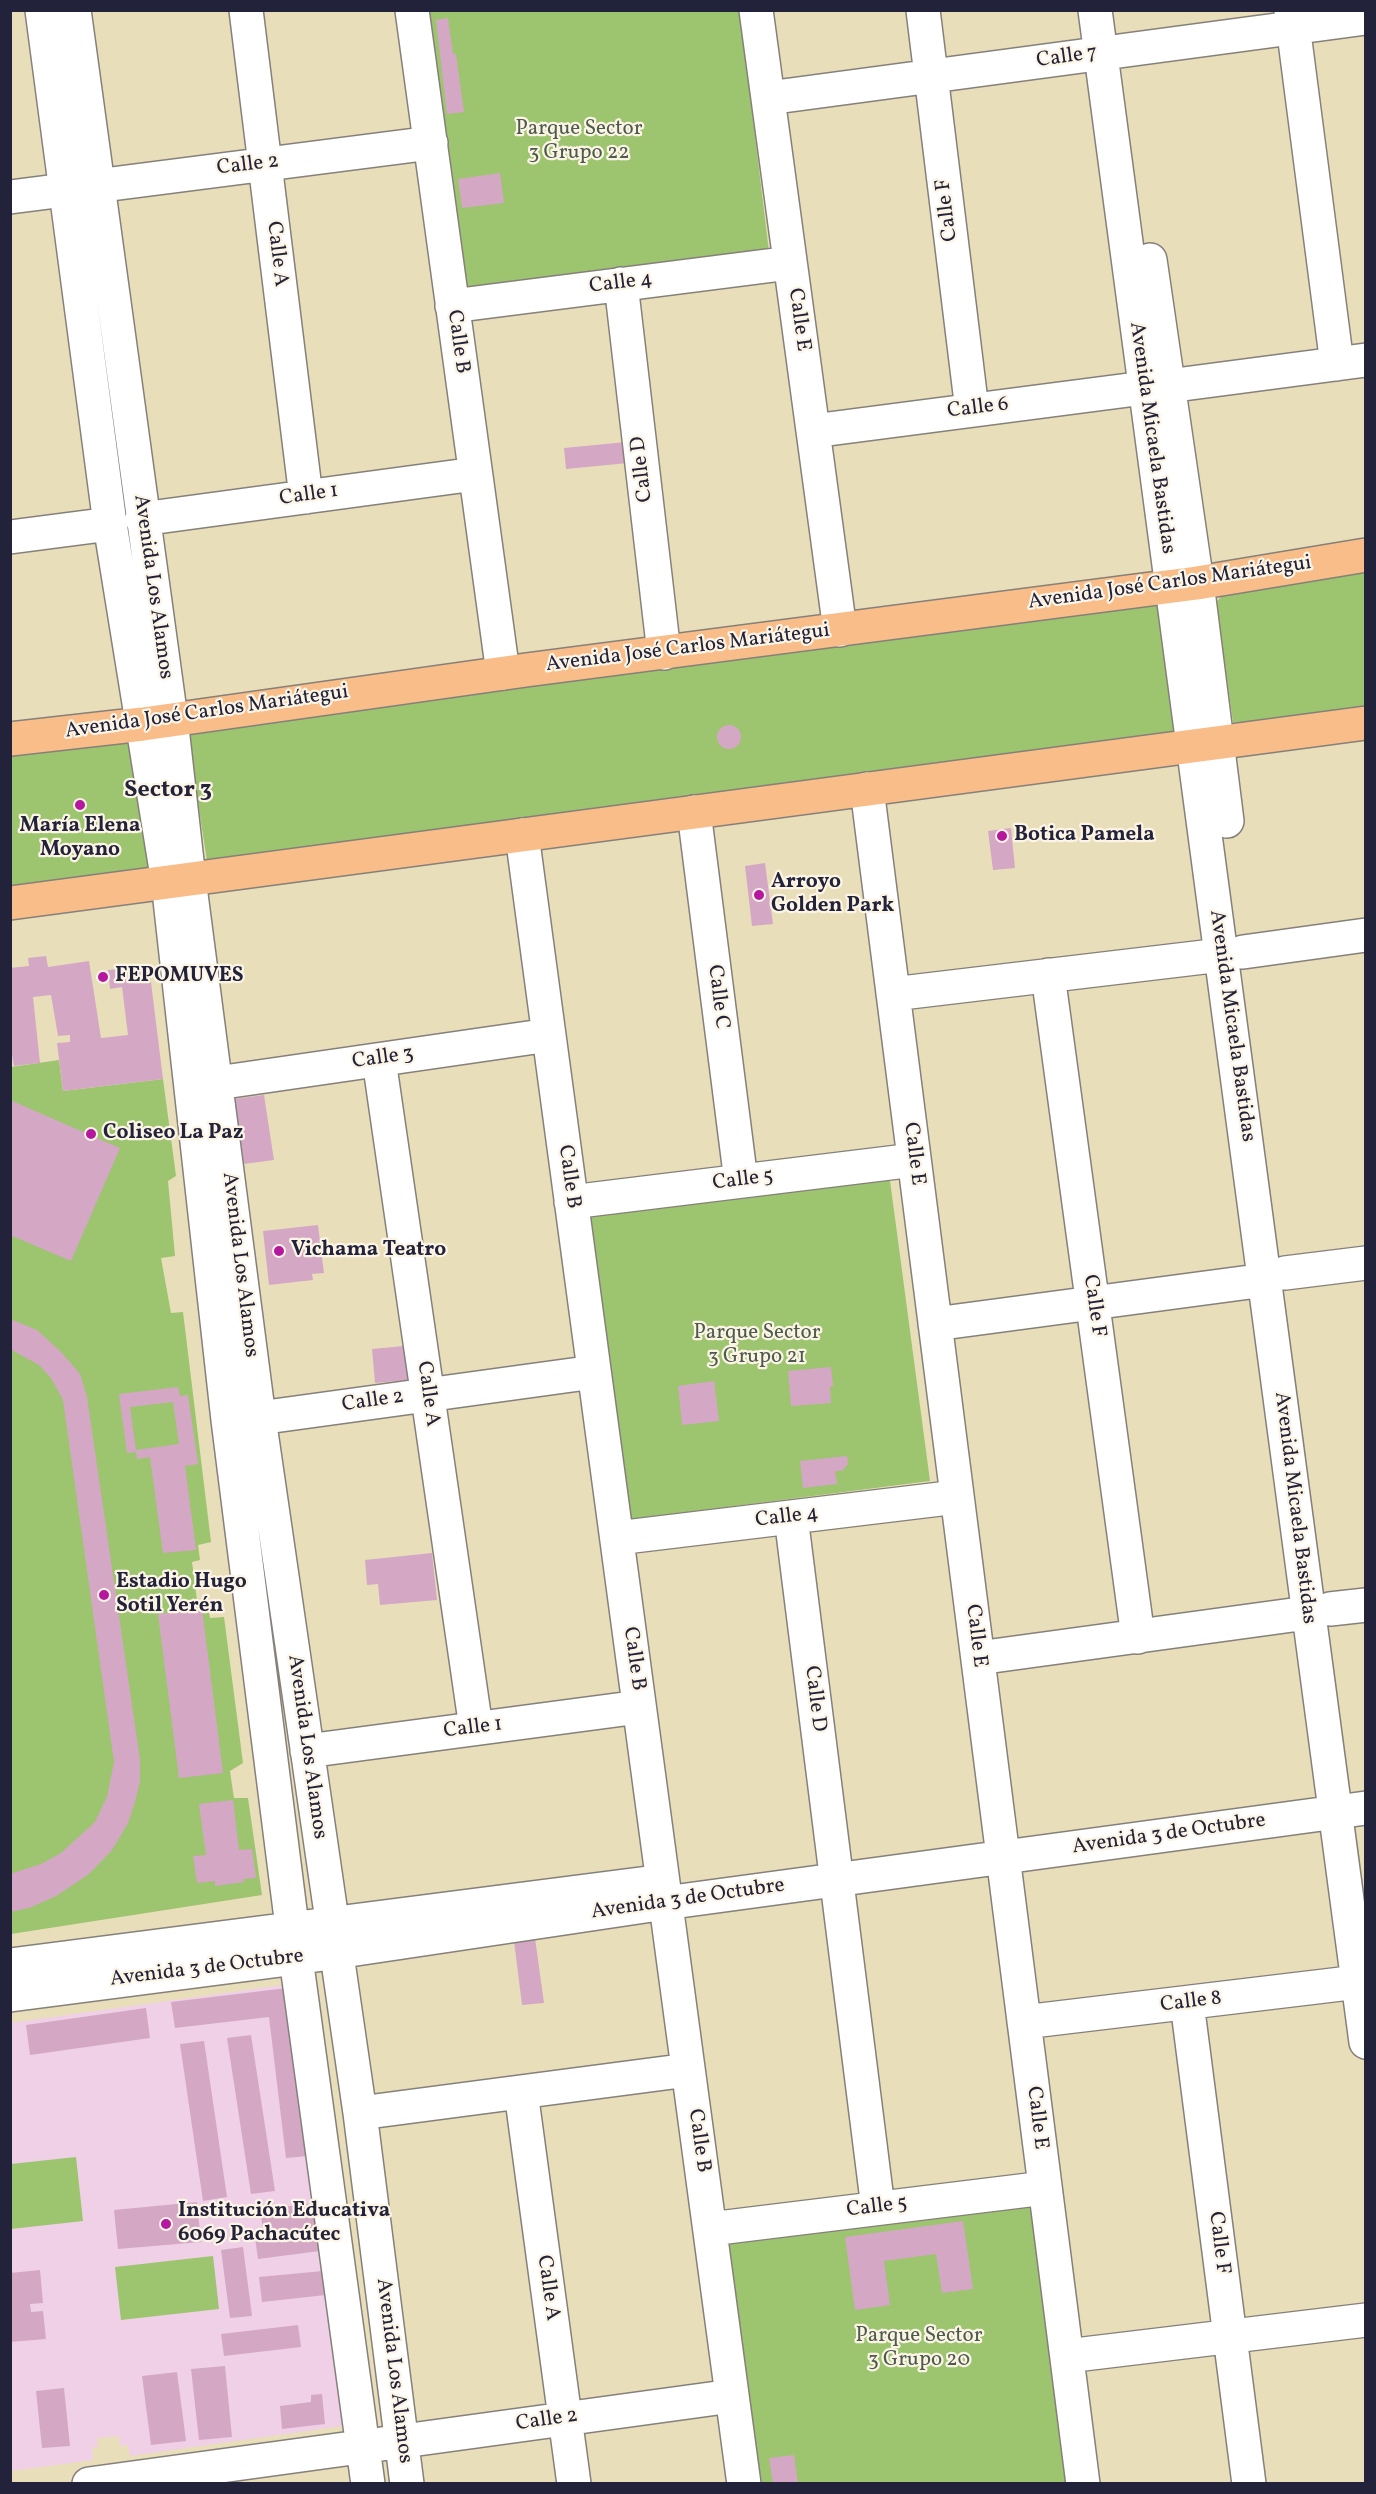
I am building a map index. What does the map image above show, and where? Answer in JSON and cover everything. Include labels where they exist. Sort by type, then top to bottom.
[{"type":"main road","name":"Avenida José Carlos Mariátegui","points":[[10,739],[157,722],[502,674],[1184,585],[1365,555]]},
{"type":"main road","points":[[10,903],[1365,723]]},
{"type":"street","name":"Avenida Los Alamos","points":[[42,10],[81,188],[142,519],[157,722],[178,880],[360,2113],[407,2484]]},
{"type":"street","name":"Avenida Los Alamos","points":[[74,10],[81,188],[110,524],[157,722]]},
{"type":"street","name":"Calle A","points":[[246,10],[306,496]]},
{"type":"street","name":"Calle B","points":[[412,10],[502,674]]},
{"type":"street","name":"Calle E","points":[[756,10],[840,630]]},
{"type":"street","name":"Calle F","points":[[923,10],[972,410]]},
{"type":"street","name":"Avenida Micaela Bastidas","points":[[1095,10],[1111,52],[1206,744],[1319,1611],[1365,1873]]},
{"type":"street","name":"Avenida Micaela Bastidas","points":[[1111,52],[1116,10]]},
{"type":"street","name":"Calle 7","points":[[768,98],[1111,52],[1292,19],[1365,18]]},
{"type":"street","points":[[1292,19],[1351,362]]},
{"type":"street","name":"Calle 2","points":[[81,188],[431,143]]},
{"type":"street","points":[[10,197],[81,188]]},
{"type":"street","name":"Calle 4","points":[[453,306],[790,263]]},
{"type":"street","name":"Calle D","points":[[621,284],[664,653]]},
{"type":"street","name":"Calle 6","points":[[813,431],[1351,362]]},
{"type":"street","name":"Calle 1","points":[[142,519],[475,474]]},
{"type":"street","points":[[10,537],[110,524]]},
{"type":"street","name":"Calle E","points":[[867,789],[1083,2484]]},
{"type":"street","name":"Calle C","points":[[694,812],[741,1181]]},
{"type":"street","name":"Calle B","points":[[522,835],[744,2484]]},
{"type":"street","points":[[893,994],[1365,935]]},
{"type":"street","name":"Calle F","points":[[1048,975],[1138,1637]]},
{"type":"street","name":"Calle 3","points":[[210,1102],[379,1060],[549,1035]]},
{"type":"street","name":"Calle A","points":[[379,1060],[476,1728]]},
{"type":"street","name":"Avenida Los Alamos","points":[[210,1102],[228,1420],[294,1943],[368,2484]]},
{"type":"street","name":"Calle 5","points":[[572,1202],[914,1160]]},
{"type":"street","points":[[935,1324],[1365,1263]]},
{"type":"street","name":"Calle 2","points":[[259,1418],[594,1372]]},
{"type":"street","name":"Calle 4","points":[[617,1538],[957,1497]]},
{"type":"street","name":"Calle D","points":[[791,1517],[835,1869]]},
{"type":"street","points":[[978,1658],[1365,1605]]},
{"type":"street","name":"Calle 1","points":[[307,1751],[639,1707]]},
{"type":"street","name":"Avenida Micaela Bastidas","points":[[1351,1798],[1358,1982],[1365,2042]]},
{"type":"street","name":"Avenida 3 de Octubre","points":[[10,1965],[294,1943],[1351,1798]]},
{"type":"street","points":[[835,1869],[878,2208]]},
{"type":"street","name":"Avenida 3 de Octubre","points":[[10,1995],[294,1943]]},
{"type":"street","name":"Calle 8","points":[[1024,2022],[1358,1982]]},
{"type":"street","name":"Calle F","points":[[1187,2003],[1249,2484]]},
{"type":"street","points":[[360,2113],[688,2070]]},
{"type":"street","name":"Calle A","points":[[521,2092],[574,2484]]},
{"type":"street","name":"Calle 5","points":[[710,2229],[1045,2188]]},
{"type":"street","points":[[1067,2356],[1365,2320]]},
{"type":"street","name":"Calle 2","points":[[363,2446],[732,2396]]},
{"type":"street","points":[[89,2484],[363,2446]]},
{"type":"shaded area","name":"Institución Educativa 6069 Pachacútec","points":[[290,1984],[349,2425],[130,2456],[128,2445],[120,2446],[119,2436],[97,2438],[98,2447],[92,2448],[93,2460],[11,2471],[10,2023]]},
{"type":"green space","name":"Parque Sector 3 Grupo 22","points":[[427,11],[740,11],[769,252],[466,288]]},
{"type":"green space","points":[[1365,573],[1365,711],[1244,728],[1233,722],[1216,602],[1226,592]]},
{"type":"green space","points":[[1157,598],[1175,733],[207,861],[187,731]]},
{"type":"green space","points":[[128,739],[153,860],[146,872],[11,890],[10,755]]},
{"type":"green space","name":"Estadio Hugo Sotil Yerén","points":[[59,1060],[63,1091],[163,1079],[176,1176],[168,1181],[175,1256],[161,1258],[171,1313],[183,1312],[211,1542],[198,1545],[200,1560],[192,1562],[198,1608],[208,1607],[210,1618],[224,1617],[243,1763],[230,1771],[234,1798],[248,1798],[262,1895],[11,1934],[11,1067]]},
{"type":"green space","name":"Parque Sector 3 Grupo 21","points":[[889,1173],[930,1481],[625,1520],[584,1212]]},
{"type":"green space","points":[[76,2157],[83,2221],[11,2229],[11,2164]]},
{"type":"green space","name":"Parque Sector 3 Grupo 20","points":[[1036,2198],[1074,2483],[755,2483],[722,2241]]},
{"type":"green space","points":[[213,2256],[219,2309],[121,2320],[115,2267]]},
{"type":"building","points":[[448,18],[453,54],[456,54],[464,112],[447,114],[436,20]]},
{"type":"building","points":[[500,173],[504,203],[462,208],[458,179]]},
{"type":"building","points":[[626,442],[628,463],[566,469],[564,448]]},
{"type":"building","points":[[729,725],[737,729],[741,737],[737,745],[729,749],[721,745],[717,737],[721,729]]},
{"type":"building","points":[[1011,828],[1015,868],[993,870],[988,831]]},
{"type":"building","name":"Arroyo Golden Park","points":[[765,863],[773,924],[752,926],[745,866]]},
{"type":"building","points":[[46,956],[48,967],[89,961],[101,1038],[128,1035],[122,987],[110,989],[108,970],[149,966],[163,1079],[63,1091],[57,1043],[70,1042],[70,1035],[58,1036],[51,995],[33,997],[40,1063],[14,1066],[10,1044],[10,968],[29,966],[28,958]]},
{"type":"building","points":[[264,1095],[274,1160],[244,1164],[234,1099]]},
{"type":"building","points":[[10,1100],[120,1148],[71,1261],[10,1235]]},
{"type":"building","points":[[318,1225],[324,1273],[312,1274],[313,1280],[269,1285],[263,1231]]},
{"type":"building","points":[[10,1319],[37,1330],[62,1353],[80,1374],[87,1397],[140,1760],[140,1781],[128,1823],[112,1850],[89,1874],[56,1896],[29,1908],[10,1912],[10,1874],[41,1864],[61,1853],[95,1822],[107,1797],[114,1762],[63,1400],[51,1378],[39,1365],[10,1349]]},
{"type":"building","points":[[404,1346],[408,1380],[375,1383],[372,1349]]},
{"type":"building","points":[[831,1367],[833,1386],[830,1387],[831,1403],[791,1406],[788,1371]]},
{"type":"building","points":[[714,1381],[719,1421],[682,1425],[678,1386]]},
{"type":"building","points":[[178,1387],[180,1396],[188,1395],[198,1464],[185,1466],[196,1550],[163,1553],[150,1457],[137,1459],[136,1452],[127,1453],[119,1394]],"holes":[[[173,1402],[179,1444],[136,1450],[130,1407]]]},
{"type":"building","points":[[847,1456],[848,1464],[842,1471],[835,1471],[837,1484],[803,1488],[800,1461]]},
{"type":"building","points":[[432,1553],[437,1600],[380,1605],[378,1584],[367,1585],[365,1560]]},
{"type":"building","points":[[202,1609],[223,1773],[179,1778],[158,1614]]},
{"type":"building","points":[[233,1800],[239,1850],[252,1849],[256,1878],[215,1886],[215,1881],[197,1883],[193,1856],[206,1855],[199,1804]]},
{"type":"building","points":[[535,1938],[544,2003],[522,2005],[514,1941]]},
{"type":"building","points":[[287,1988],[308,2156],[286,2158],[269,2017],[175,2028],[171,2002]]},
{"type":"building","points":[[146,2008],[150,2038],[30,2055],[26,2025]]},
{"type":"building","points":[[251,2035],[275,2191],[251,2194],[227,2038]]},
{"type":"building","points":[[204,2041],[227,2197],[203,2201],[180,2044]]},
{"type":"building","points":[[197,2202],[201,2242],[118,2249],[114,2210]]},
{"type":"building","points":[[313,2203],[320,2251],[258,2259],[255,2237],[264,2236],[260,2210]]},
{"type":"building","points":[[963,2221],[973,2289],[942,2293],[936,2254],[884,2261],[890,2305],[855,2310],[845,2237]]},
{"type":"building","points":[[243,2247],[252,2316],[230,2318],[221,2250]]},
{"type":"building","points":[[40,2270],[43,2303],[30,2304],[31,2312],[43,2311],[46,2339],[10,2342],[10,2273]]},
{"type":"building","points":[[323,2271],[326,2295],[262,2302],[259,2277]]},
{"type":"building","points":[[298,2325],[301,2347],[224,2356],[221,2334]]},
{"type":"building","points":[[225,2366],[232,2437],[199,2440],[191,2369]]},
{"type":"building","points":[[177,2372],[186,2441],[151,2445],[142,2376]]},
{"type":"building","points":[[64,2388],[70,2446],[42,2448],[36,2391]]},
{"type":"building","points":[[322,2394],[325,2424],[282,2429],[280,2406],[311,2402],[311,2395]]},
{"type":"building","points":[[794,2455],[798,2484],[773,2484],[769,2458]]},
{"type":"place","name":"María Elena Moyano","points":[[80,805]]},
{"type":"place","name":"Botica Pamela","points":[[1002,836]]},
{"type":"place","name":"Arroyo Golden Park","points":[[759,895]]},
{"type":"place","name":"FEPOMUVES","points":[[103,977]]},
{"type":"place","name":"Coliseo La Paz","points":[[91,1134]]},
{"type":"place","name":"Vichama Teatro","points":[[279,1251]]},
{"type":"place","name":"Estadio Hugo Sotil Yerén","points":[[104,1595]]},
{"type":"place","name":"Institución Educativa 6069 Pachacútec","points":[[166,2224]]},
{"type":"district","name":"Sector 3","points":[[168,792]]}]
